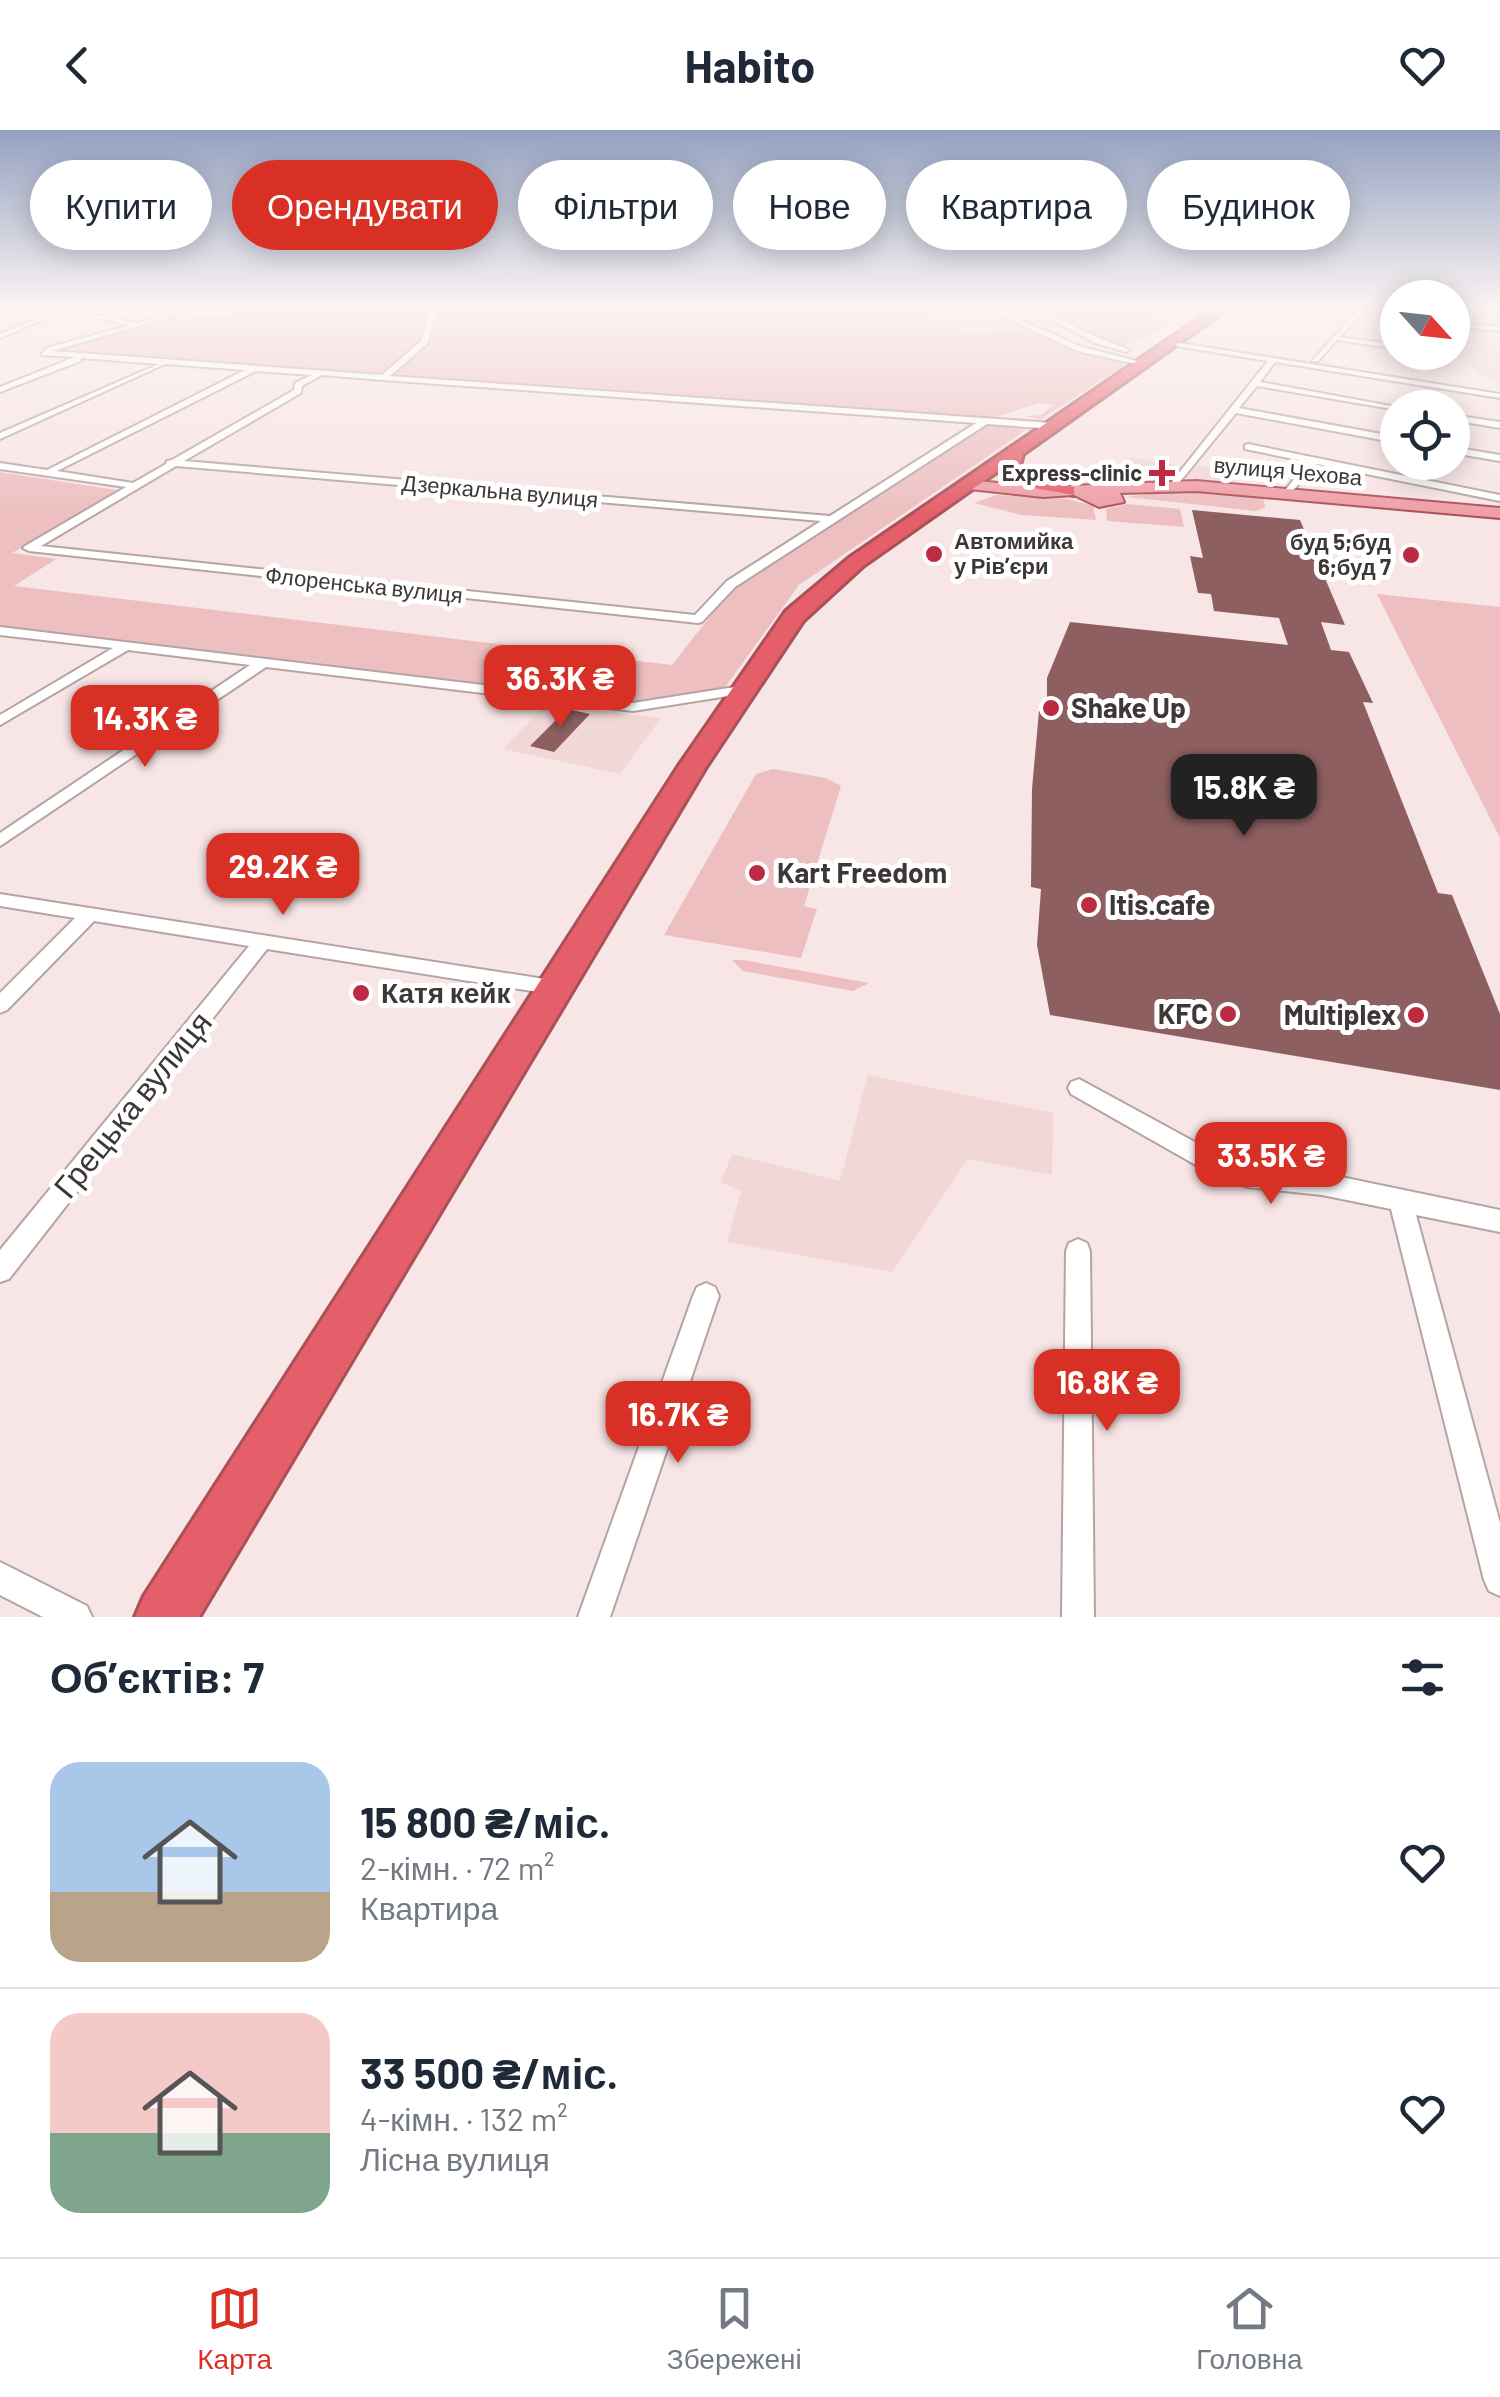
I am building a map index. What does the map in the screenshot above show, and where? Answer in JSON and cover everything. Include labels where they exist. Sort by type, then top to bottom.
[{"type":"highway","points":[[164,1617],[741,690],[794,616],[822,588],[1123,376]]},
{"type":"highway","points":[[1014,454],[1010,470],[1016,478],[1067,491]]},
{"type":"main road","points":[[966,485],[1106,493]]},
{"type":"main road","name":"вулиця Чехова","points":[[1106,493],[1174,486],[1500,512]]},
{"type":"main road","points":[[1042,492],[1106,493]]},
{"type":"street","points":[[0,390],[34,376]]},
{"type":"street","points":[[0,436],[137,376]]},
{"type":"street","points":[[50,471],[238,376]]},
{"type":"street","points":[[0,466],[130,486],[298,392],[298,385],[315,376]]},
{"type":"street","points":[[358,376],[1053,426]]},
{"type":"street","points":[[1174,486],[1261,376]]},
{"type":"street","points":[[1389,376],[1500,392]]},
{"type":"street","points":[[1412,376],[1500,392]]},
{"type":"street","points":[[1256,383],[1380,405]]},
{"type":"street","points":[[1235,410],[1380,437]]},
{"type":"street","points":[[1470,420],[1500,425]]},
{"type":"street","points":[[830,518],[984,421]]},
{"type":"street","points":[[1248,447],[1500,498]]},
{"type":"street","points":[[1470,453],[1500,458]]},
{"type":"street","points":[[1288,494],[1314,460]]},
{"type":"street","name":"Дзеркальна вулиця","points":[[170,463],[830,518]]},
{"type":"street","name":"Флоренська вулиця","points":[[130,486],[30,548],[698,619],[731,584],[830,518]]},
{"type":"street","points":[[0,631],[633,707],[741,690]]},
{"type":"street","points":[[0,721],[126,646]]},
{"type":"street","points":[[0,840],[264,662]]},
{"type":"street","points":[[0,900],[558,988]]},
{"type":"street","points":[[0,1004],[89,914]]},
{"type":"street","name":"Грецька вулиця","points":[[0,1270],[264,940]]},
{"type":"street","points":[[1079,1088],[1233,1172],[1287,1183],[1322,1184],[1500,1221]]},
{"type":"street","points":[[1402,1203],[1500,1580]]},
{"type":"street","points":[[1078,1251],[1078,1617]]},
{"type":"street","points":[[594,1617],[706,1296]]},
{"type":"street","points":[[0,1578],[76,1617]]},
{"type":"shaded area","points":[[409,376],[1107,376],[1041,419],[1024,416],[1041,415],[1054,405],[1039,403],[993,418]]},
{"type":"shaded area","points":[[987,424],[1026,430],[799,585],[723,690],[642,705],[0,629],[0,472],[122,491],[12,553],[56,559],[14,586],[672,665],[730,591]]},
{"type":"shaded area","points":[[1130,457],[1242,474],[1235,482],[1110,475]]},
{"type":"shaded area","points":[[1175,490],[1263,497],[1265,507],[1256,511],[1127,497]]},
{"type":"shaded area","points":[[996,495],[1068,499],[1093,506],[1096,520],[1022,515],[974,503]]},
{"type":"shaded area","points":[[1127,504],[1180,509],[1184,527],[1107,521],[1106,509]]},
{"type":"shaded area","points":[[1377,594],[1500,607],[1500,838]]},
{"type":"shaded area","points":[[546,704],[661,718],[620,774],[503,749]]},
{"type":"shaded area","name":"Kart Freedom","points":[[773,769],[826,778],[841,786],[804,906],[817,909],[801,958],[664,935],[756,774]]},
{"type":"shaded area","points":[[732,960],[869,983],[853,991],[743,971]]},
{"type":"shaded area","points":[[868,1075],[1053,1113],[1052,1175],[968,1159],[892,1272],[727,1242],[741,1191],[721,1182],[732,1154],[840,1181]]},
{"type":"building","points":[[1192,510],[1300,520],[1345,625],[1321,622],[1331,650],[1349,652],[1373,703],[1363,702],[1438,893],[1452,895],[1500,1014],[1500,1090],[1050,1015],[1037,945],[1041,889],[1031,887],[1032,789],[1039,711],[1047,712],[1047,678],[1070,622],[1288,645],[1279,618],[1214,611],[1211,594],[1198,593],[1190,556],[1203,558]]},
{"type":"building","points":[[567,709],[590,714],[554,752],[530,746]]},
{"type":"place","name":"Express-clinic","points":[[1162,473]]},
{"type":"place","name":"Автомийка у Рівʼєри","points":[[934,554]]},
{"type":"place","name":"буд 5;буд 6;буд 7","points":[[1411,555]]},
{"type":"place","name":"Shake Up","points":[[1051,708]]},
{"type":"place","name":"Kart Freedom","points":[[757,873]]},
{"type":"place","name":"Itis.cafe","points":[[1089,905]]},
{"type":"place","name":"Катя кейк","points":[[361,993]]},
{"type":"place","name":"KFC","points":[[1228,1014]]},
{"type":"place","name":"Multiplex","points":[[1416,1015]]}]
